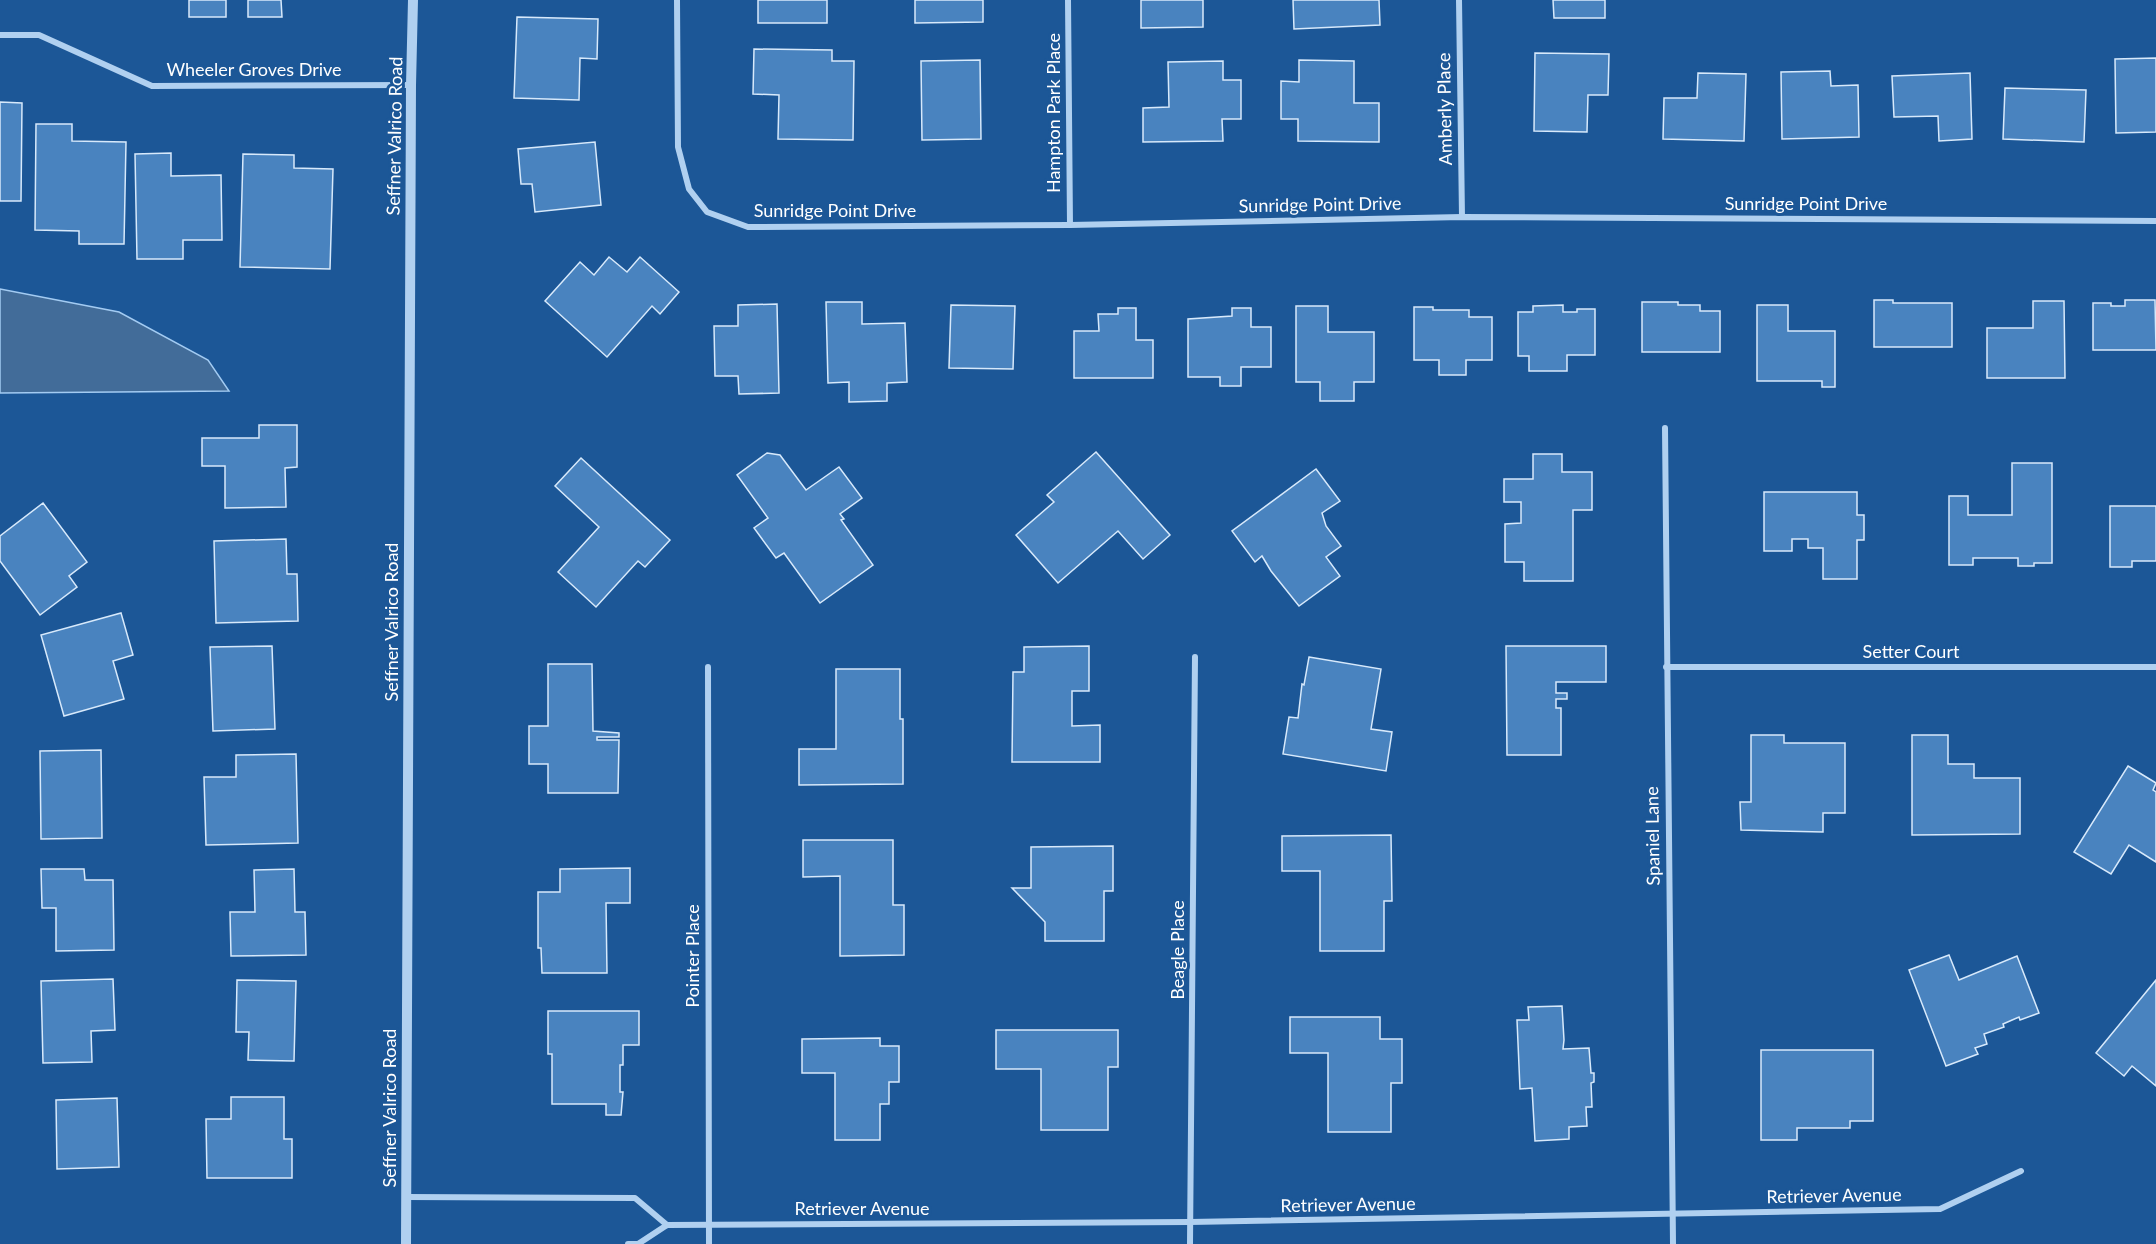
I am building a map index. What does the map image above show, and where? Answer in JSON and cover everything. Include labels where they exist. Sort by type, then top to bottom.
[{"type":"street","name":"Seffner Valrico Road","points":[[406,1244],[411,85],[414,0]]},
{"type":"street","name":"Sunridge Point Drive","points":[[677,0],[678,147],[689,189],[707,213],[748,227],[1070,225],[1462,217],[2156,221]]},
{"type":"street","name":"Hampton Park Place","points":[[1068,0],[1070,225]]},
{"type":"street","name":"Amberly Place","points":[[1459,0],[1462,217]]},
{"type":"street","name":"Wheeler Groves Drive","points":[[0,35],[39,35],[152,86],[411,85]]},
{"type":"street","name":"Spaniel Lane","points":[[1665,428],[1673,1244]]},
{"type":"street","name":"Beagle Place","points":[[1190,1244],[1195,657]]},
{"type":"street","name":"Pointer Place","points":[[708,667],[709,1244]]},
{"type":"street","name":"Setter Court","points":[[1666,667],[2156,667]]},
{"type":"street","name":"Retriever Avenue","points":[[667,1225],[1190,1222],[1940,1209],[2021,1172]]},
{"type":"street","points":[[406,1197],[635,1198],[667,1225],[638,1244],[628,1244]]},
{"type":"water","points":[[0,289],[119,312],[208,360],[229,391],[0,393]]},
{"type":"building","points":[[189,0],[226,0],[226,17],[189,17]]},
{"type":"building","points":[[248,0],[281,0],[282,17],[248,17]]},
{"type":"building","points":[[758,0],[827,0],[827,23],[758,23]]},
{"type":"building","points":[[915,0],[983,0],[983,22],[915,23]]},
{"type":"building","points":[[1141,0],[1203,0],[1203,27],[1141,28]]},
{"type":"building","points":[[1293,0],[1379,0],[1380,25],[1294,29]]},
{"type":"building","points":[[1553,0],[1605,0],[1605,18],[1554,18]]},
{"type":"building","points":[[517,17],[598,19],[597,59],[580,58],[579,100],[514,98]]},
{"type":"building","points":[[754,49],[832,50],[832,61],[854,61],[853,140],[778,139],[779,95],[753,94]]},
{"type":"building","points":[[1535,53],[1609,54],[1608,95],[1588,95],[1587,132],[1534,131]]},
{"type":"building","points":[[2156,58],[2156,132],[2116,133],[2115,59]]},
{"type":"building","points":[[980,60],[981,139],[922,140],[921,61]]},
{"type":"building","points":[[1299,60],[1354,61],[1354,103],[1379,103],[1379,142],[1298,141],[1298,119],[1281,119],[1281,81],[1299,82]]},
{"type":"building","points":[[1223,61],[1223,80],[1241,80],[1241,119],[1222,119],[1223,141],[1143,142],[1143,108],[1169,107],[1168,62]]},
{"type":"building","points":[[1830,71],[1831,86],[1858,85],[1859,137],[1782,139],[1781,72]]},
{"type":"building","points":[[1698,73],[1746,74],[1744,141],[1663,139],[1664,98],[1697,98]]},
{"type":"building","points":[[1970,73],[1972,139],[1939,141],[1938,116],[1894,117],[1892,76]]},
{"type":"building","points":[[2005,88],[2086,90],[2084,142],[2003,139]]},
{"type":"building","points":[[0,102],[22,103],[21,201],[0,201]]},
{"type":"building","points":[[36,124],[72,124],[72,141],[126,142],[124,244],[79,244],[79,231],[35,230]]},
{"type":"building","points":[[595,142],[601,205],[535,212],[532,184],[521,184],[518,149]]},
{"type":"building","points":[[171,153],[171,176],[221,175],[222,240],[183,240],[183,259],[137,259],[135,154]]},
{"type":"building","points":[[243,154],[294,155],[294,168],[333,169],[330,269],[240,267]]},
{"type":"building","points":[[609,257],[627,272],[640,257],[679,292],[660,314],[652,306],[607,357],[545,301],[580,262],[594,275]]},
{"type":"building","points":[[1874,300],[1893,300],[1893,303],[1952,303],[1952,347],[1874,347]]},
{"type":"building","points":[[2125,300],[2155,300],[2156,350],[2093,350],[2093,303],[2125,306]]},
{"type":"building","points":[[2033,301],[2064,301],[2065,378],[1987,378],[1987,328],[2033,328]]},
{"type":"building","points":[[826,302],[862,302],[862,324],[905,323],[907,382],[887,383],[887,401],[849,402],[849,382],[828,383]]},
{"type":"building","points":[[1642,302],[1678,302],[1678,305],[1700,305],[1700,311],[1720,311],[1720,352],[1642,352]]},
{"type":"building","points":[[777,304],[779,393],[739,394],[738,376],[715,376],[714,326],[738,326],[738,305]]},
{"type":"building","points":[[951,305],[1015,306],[1013,369],[949,368]]},
{"type":"building","points":[[1563,305],[1563,312],[1595,309],[1595,355],[1567,355],[1567,371],[1529,371],[1529,356],[1518,356],[1518,312],[1533,312],[1533,306]]},
{"type":"building","points":[[1757,305],[1788,305],[1788,331],[1835,331],[1835,387],[1822,387],[1822,381],[1757,381]]},
{"type":"building","points":[[1296,306],[1328,306],[1328,332],[1374,332],[1374,382],[1354,382],[1354,401],[1320,401],[1320,382],[1296,382]]},
{"type":"building","points":[[1414,307],[1433,307],[1433,310],[1469,310],[1469,317],[1492,317],[1492,360],[1466,360],[1466,375],[1439,375],[1439,360],[1414,360]]},
{"type":"building","points":[[1118,308],[1136,308],[1136,340],[1153,340],[1153,378],[1074,378],[1074,331],[1099,331],[1098,314],[1118,314]]},
{"type":"building","points":[[1232,308],[1251,308],[1251,327],[1271,327],[1271,367],[1241,367],[1241,386],[1220,386],[1220,377],[1188,377],[1188,319],[1232,316]]},
{"type":"building","points":[[259,425],[297,425],[297,467],[285,468],[286,507],[225,508],[225,466],[202,466],[202,438],[259,438]]},
{"type":"building","points":[[1096,452],[1170,535],[1143,559],[1118,531],[1058,583],[1016,535],[1054,502],[1047,495]]},
{"type":"building","points":[[767,453],[780,455],[806,490],[839,467],[862,498],[840,514],[844,519],[841,520],[873,565],[820,603],[784,553],[776,558],[754,528],[768,518],[737,475]]},
{"type":"building","points":[[1533,454],[1562,454],[1562,472],[1592,472],[1592,510],[1573,510],[1573,581],[1524,581],[1524,562],[1505,562],[1505,524],[1521,523],[1521,502],[1504,502],[1504,479],[1533,479]]},
{"type":"building","points":[[581,458],[670,540],[645,567],[638,561],[596,607],[558,572],[599,527],[555,486]]},
{"type":"building","points":[[2012,463],[2052,463],[2052,563],[2018,566],[2018,558],[1973,558],[1973,565],[1949,565],[1949,496],[1968,496],[1968,515],[2012,515]]},
{"type":"building","points":[[1316,469],[1340,501],[1322,513],[1326,526],[1341,546],[1326,557],[1340,576],[1299,606],[1262,556],[1255,562],[1232,531]]},
{"type":"building","points":[[1764,492],[1857,492],[1857,515],[1864,515],[1864,540],[1857,540],[1857,579],[1823,579],[1823,548],[1808,548],[1808,539],[1792,539],[1792,551],[1764,551]]},
{"type":"building","points":[[43,503],[87,562],[69,576],[77,587],[40,615],[0,561],[0,536]]},
{"type":"building","points":[[2110,506],[2156,506],[2156,561],[2132,561],[2132,567],[2110,567]]},
{"type":"building","points":[[286,539],[287,574],[297,574],[298,621],[216,623],[214,541]]},
{"type":"building","points":[[121,613],[133,655],[113,661],[124,699],[64,716],[41,635]]},
{"type":"building","points":[[272,646],[275,729],[213,731],[210,647]]},
{"type":"building","points":[[1089,646],[1089,691],[1072,691],[1072,726],[1100,725],[1100,762],[1012,762],[1013,672],[1024,672],[1024,647]]},
{"type":"building","points":[[1506,646],[1606,646],[1606,682],[1556,682],[1556,693],[1567,693],[1567,699],[1556,699],[1556,708],[1561,708],[1561,755],[1507,755]]},
{"type":"building","points":[[1309,657],[1381,669],[1371,729],[1392,732],[1386,771],[1283,754],[1289,717],[1298,718],[1302,684],[1304,685]]},
{"type":"building","points":[[548,664],[592,664],[593,731],[619,733],[619,737],[597,737],[597,740],[619,740],[618,793],[548,793],[548,764],[529,764],[529,726],[548,726]]},
{"type":"building","points":[[836,669],[900,669],[903,784],[799,785],[799,749],[836,749]]},
{"type":"building","points":[[1751,735],[1784,735],[1784,743],[1845,743],[1845,813],[1823,813],[1823,832],[1741,830],[1740,802],[1751,802]]},
{"type":"building","points":[[1912,735],[1948,735],[1948,764],[1974,764],[1974,778],[2020,778],[2020,834],[1912,835]]},
{"type":"building","points":[[101,750],[102,838],[41,839],[40,751]]},
{"type":"building","points":[[296,754],[298,843],[206,845],[204,777],[236,777],[236,755]]},
{"type":"building","points":[[2128,766],[2156,783],[2153,790],[2156,792],[2156,862],[2129,845],[2111,874],[2074,852]]},
{"type":"building","points":[[1391,835],[1392,901],[1384,901],[1384,951],[1320,951],[1320,871],[1282,871],[1282,836]]},
{"type":"building","points":[[803,840],[893,840],[893,905],[904,905],[904,955],[840,956],[840,876],[803,877]]},
{"type":"building","points":[[1113,846],[1113,891],[1104,891],[1104,941],[1045,941],[1045,922],[1012,888],[1031,888],[1031,847]]},
{"type":"building","points":[[630,868],[630,903],[606,903],[607,973],[542,973],[541,948],[538,948],[538,892],[560,892],[560,869]]},
{"type":"building","points":[[41,869],[84,869],[85,880],[113,880],[114,950],[56,951],[56,908],[42,908]]},
{"type":"building","points":[[294,869],[295,912],[305,912],[306,955],[231,956],[230,912],[255,912],[254,870]]},
{"type":"building","points":[[1949,955],[1959,980],[2017,956],[2039,1013],[2020,1020],[2019,1017],[2003,1024],[2004,1027],[1984,1034],[1987,1044],[1975,1048],[1978,1054],[1946,1066],[1909,970]]},
{"type":"building","points":[[113,979],[115,1030],[91,1031],[92,1062],[43,1063],[41,981]]},
{"type":"building","points":[[237,980],[296,981],[294,1061],[248,1060],[249,1032],[236,1032]]},
{"type":"building","points":[[2156,980],[2156,1086],[2132,1066],[2124,1076],[2096,1053]]},
{"type":"building","points":[[1562,1006],[1563,1049],[1589,1048],[1591,1073],[1594,1073],[1594,1082],[1591,1083],[1592,1107],[1586,1107],[1587,1126],[1569,1127],[1569,1139],[1535,1141],[1532,1088],[1520,1089],[1517,1020],[1529,1020],[1528,1007]]},
{"type":"building","points":[[548,1011],[639,1011],[639,1045],[623,1045],[623,1065],[620,1065],[620,1092],[623,1092],[621,1115],[606,1115],[606,1104],[552,1104],[552,1054],[548,1054]]},
{"type":"building","points":[[1290,1017],[1380,1017],[1380,1039],[1402,1039],[1402,1083],[1391,1083],[1391,1132],[1328,1132],[1328,1053],[1290,1053]]},
{"type":"building","points":[[996,1030],[1118,1030],[1118,1067],[1108,1067],[1108,1130],[1041,1130],[1041,1069],[996,1069]]},
{"type":"building","points":[[880,1038],[880,1046],[899,1046],[899,1082],[889,1082],[889,1104],[880,1104],[880,1140],[835,1140],[835,1073],[802,1073],[802,1039]]},
{"type":"building","points":[[1761,1050],[1873,1050],[1873,1121],[1850,1121],[1850,1128],[1797,1128],[1797,1140],[1761,1140]]},
{"type":"building","points":[[231,1097],[284,1097],[284,1139],[292,1139],[292,1178],[207,1178],[206,1119],[231,1119]]},
{"type":"building","points":[[117,1098],[119,1167],[57,1169],[56,1100]]}]
